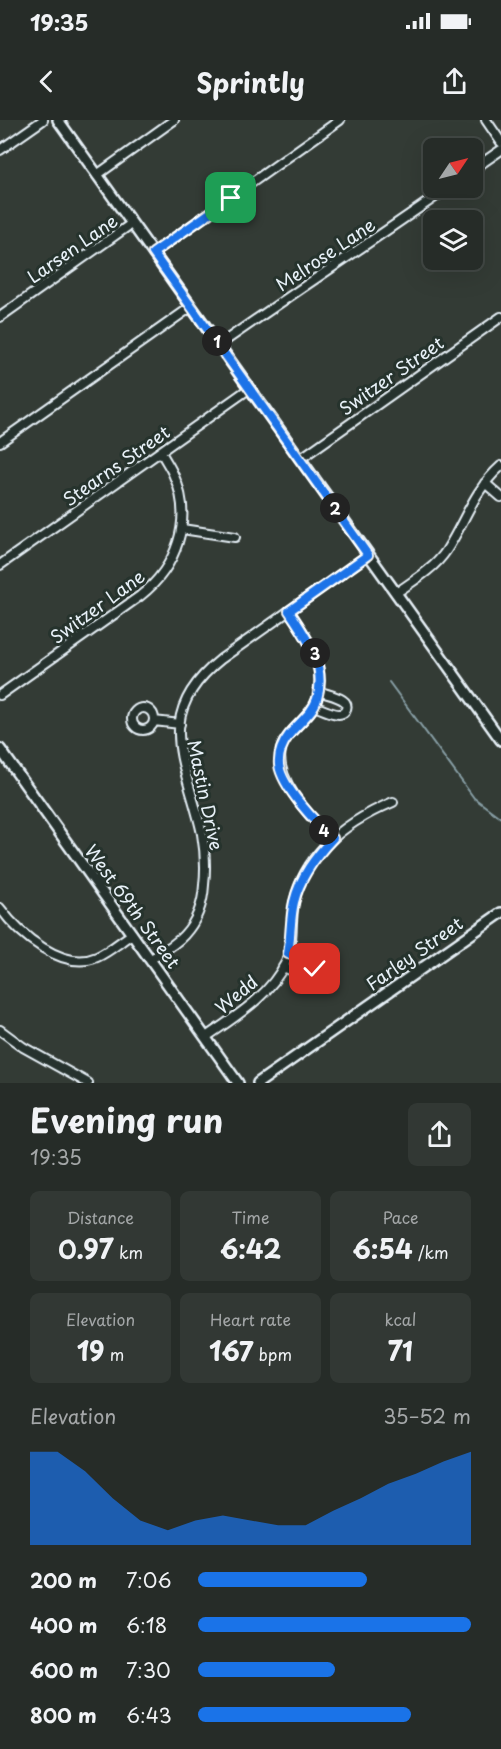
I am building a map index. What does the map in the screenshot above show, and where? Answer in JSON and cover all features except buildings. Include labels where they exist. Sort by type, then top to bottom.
[{"type":"street","points":[[0,150],[43,120]]},
{"type":"street","points":[[58,120],[501,740]]},
{"type":"street","points":[[97,175],[174,120]]},
{"type":"street","points":[[153,253],[340,120]]},
{"type":"street","points":[[486,120],[501,142]]},
{"type":"street","points":[[483,162],[501,150]]},
{"type":"street","name":"Melrose Lane","points":[[219,345],[434,198]]},
{"type":"street","name":"Larsen Lane","points":[[0,317],[131,224]]},
{"type":"street","points":[[0,442],[191,307]]},
{"type":"street","name":"Switzer Street","points":[[300,459],[501,317]]},
{"type":"street","name":"Stearns Street","points":[[0,566],[250,388]]},
{"type":"street","name":"Switzer Lane","points":[[0,695],[148,590],[161,577],[172,558],[182,529],[182,506],[174,476],[161,452]]},
{"type":"street","points":[[396,592],[438,561],[446,551],[469,506],[485,483],[501,466]]},
{"type":"street","points":[[485,483],[501,497]]},
{"type":"street","points":[[182,529],[235,537]]},
{"type":"street","name":"Mastin Drive","points":[[151,959],[184,935],[201,906],[204,892],[205,865],[202,836],[182,765],[178,733],[189,693],[200,678],[221,659],[368,555]]},
{"type":"street","points":[[289,611],[310,642],[315,654],[318,664],[318,692],[314,706],[284,743],[279,765],[283,778],[292,792],[333,838]]},
{"type":"street","points":[[314,706],[339,714],[346,709],[343,700],[318,692]]},
{"type":"street","name":"Mastin Drive","points":[[154,721],[180,724]]},
{"type":"street","name":"West 69th Street","points":[[1,754],[151,959],[238,1083]]},
{"type":"street","name":"Wedd","points":[[206,1037],[264,994],[283,967],[288,954],[294,903],[308,868],[333,838],[364,815],[393,802]]},
{"type":"street","points":[[0,908],[8,919],[32,939],[55,955],[69,960],[98,957],[132,934]]},
{"type":"street","name":"Farley Street","points":[[258,1083],[501,913]]},
{"type":"street","points":[[283,967],[306,976],[314,972],[315,966],[312,962],[288,954]]},
{"type":"street","points":[[0,1030],[23,1047],[88,1083]]},
{"type":"waterway","points":[[389,682],[474,798],[501,818]]},
{"type":"route","points":[[231,198],[153,253],[368,555],[289,611],[310,642],[318,664],[319,679],[317,700],[284,743],[279,765],[283,778],[292,792],[333,838],[308,868],[294,903],[291,921],[288,954],[310,960],[315,969]]}]
